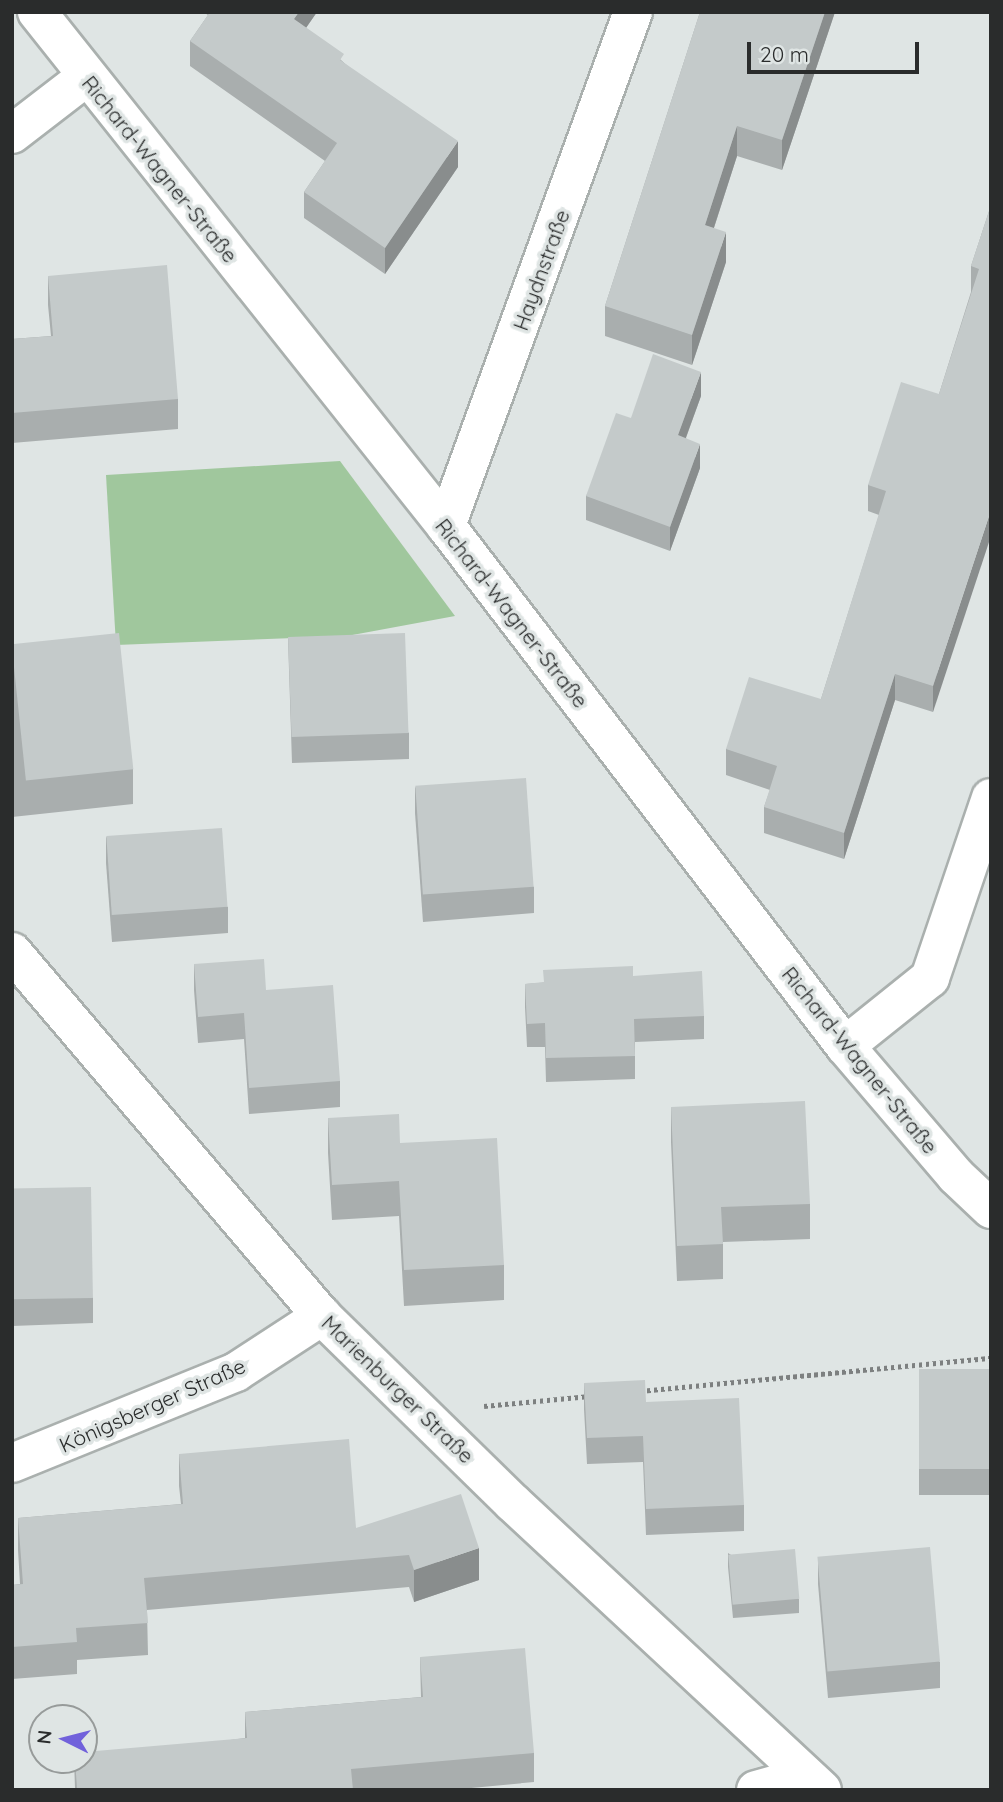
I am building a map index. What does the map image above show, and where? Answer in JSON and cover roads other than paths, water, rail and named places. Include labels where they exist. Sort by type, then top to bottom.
[{"type":"street","name":"Richard-Wagner-Straße","points":[[37,12],[86,77],[446,526],[845,1046],[956,1176],[991,1209]]},
{"type":"street","name":"Haydnstraße","points":[[446,526],[633,12]]},
{"type":"street","points":[[12,134],[86,77]]},
{"type":"street","points":[[845,1046],[930,978],[991,798]]},
{"type":"street","name":"Marienburger Straße","points":[[12,952],[322,1316],[428,1415],[512,1502],[814,1783]]},
{"type":"street","name":"Königsberger Straße","points":[[12,1463],[236,1372],[322,1316]]},
{"type":"street","points":[[756,1790],[814,1783]]}]
